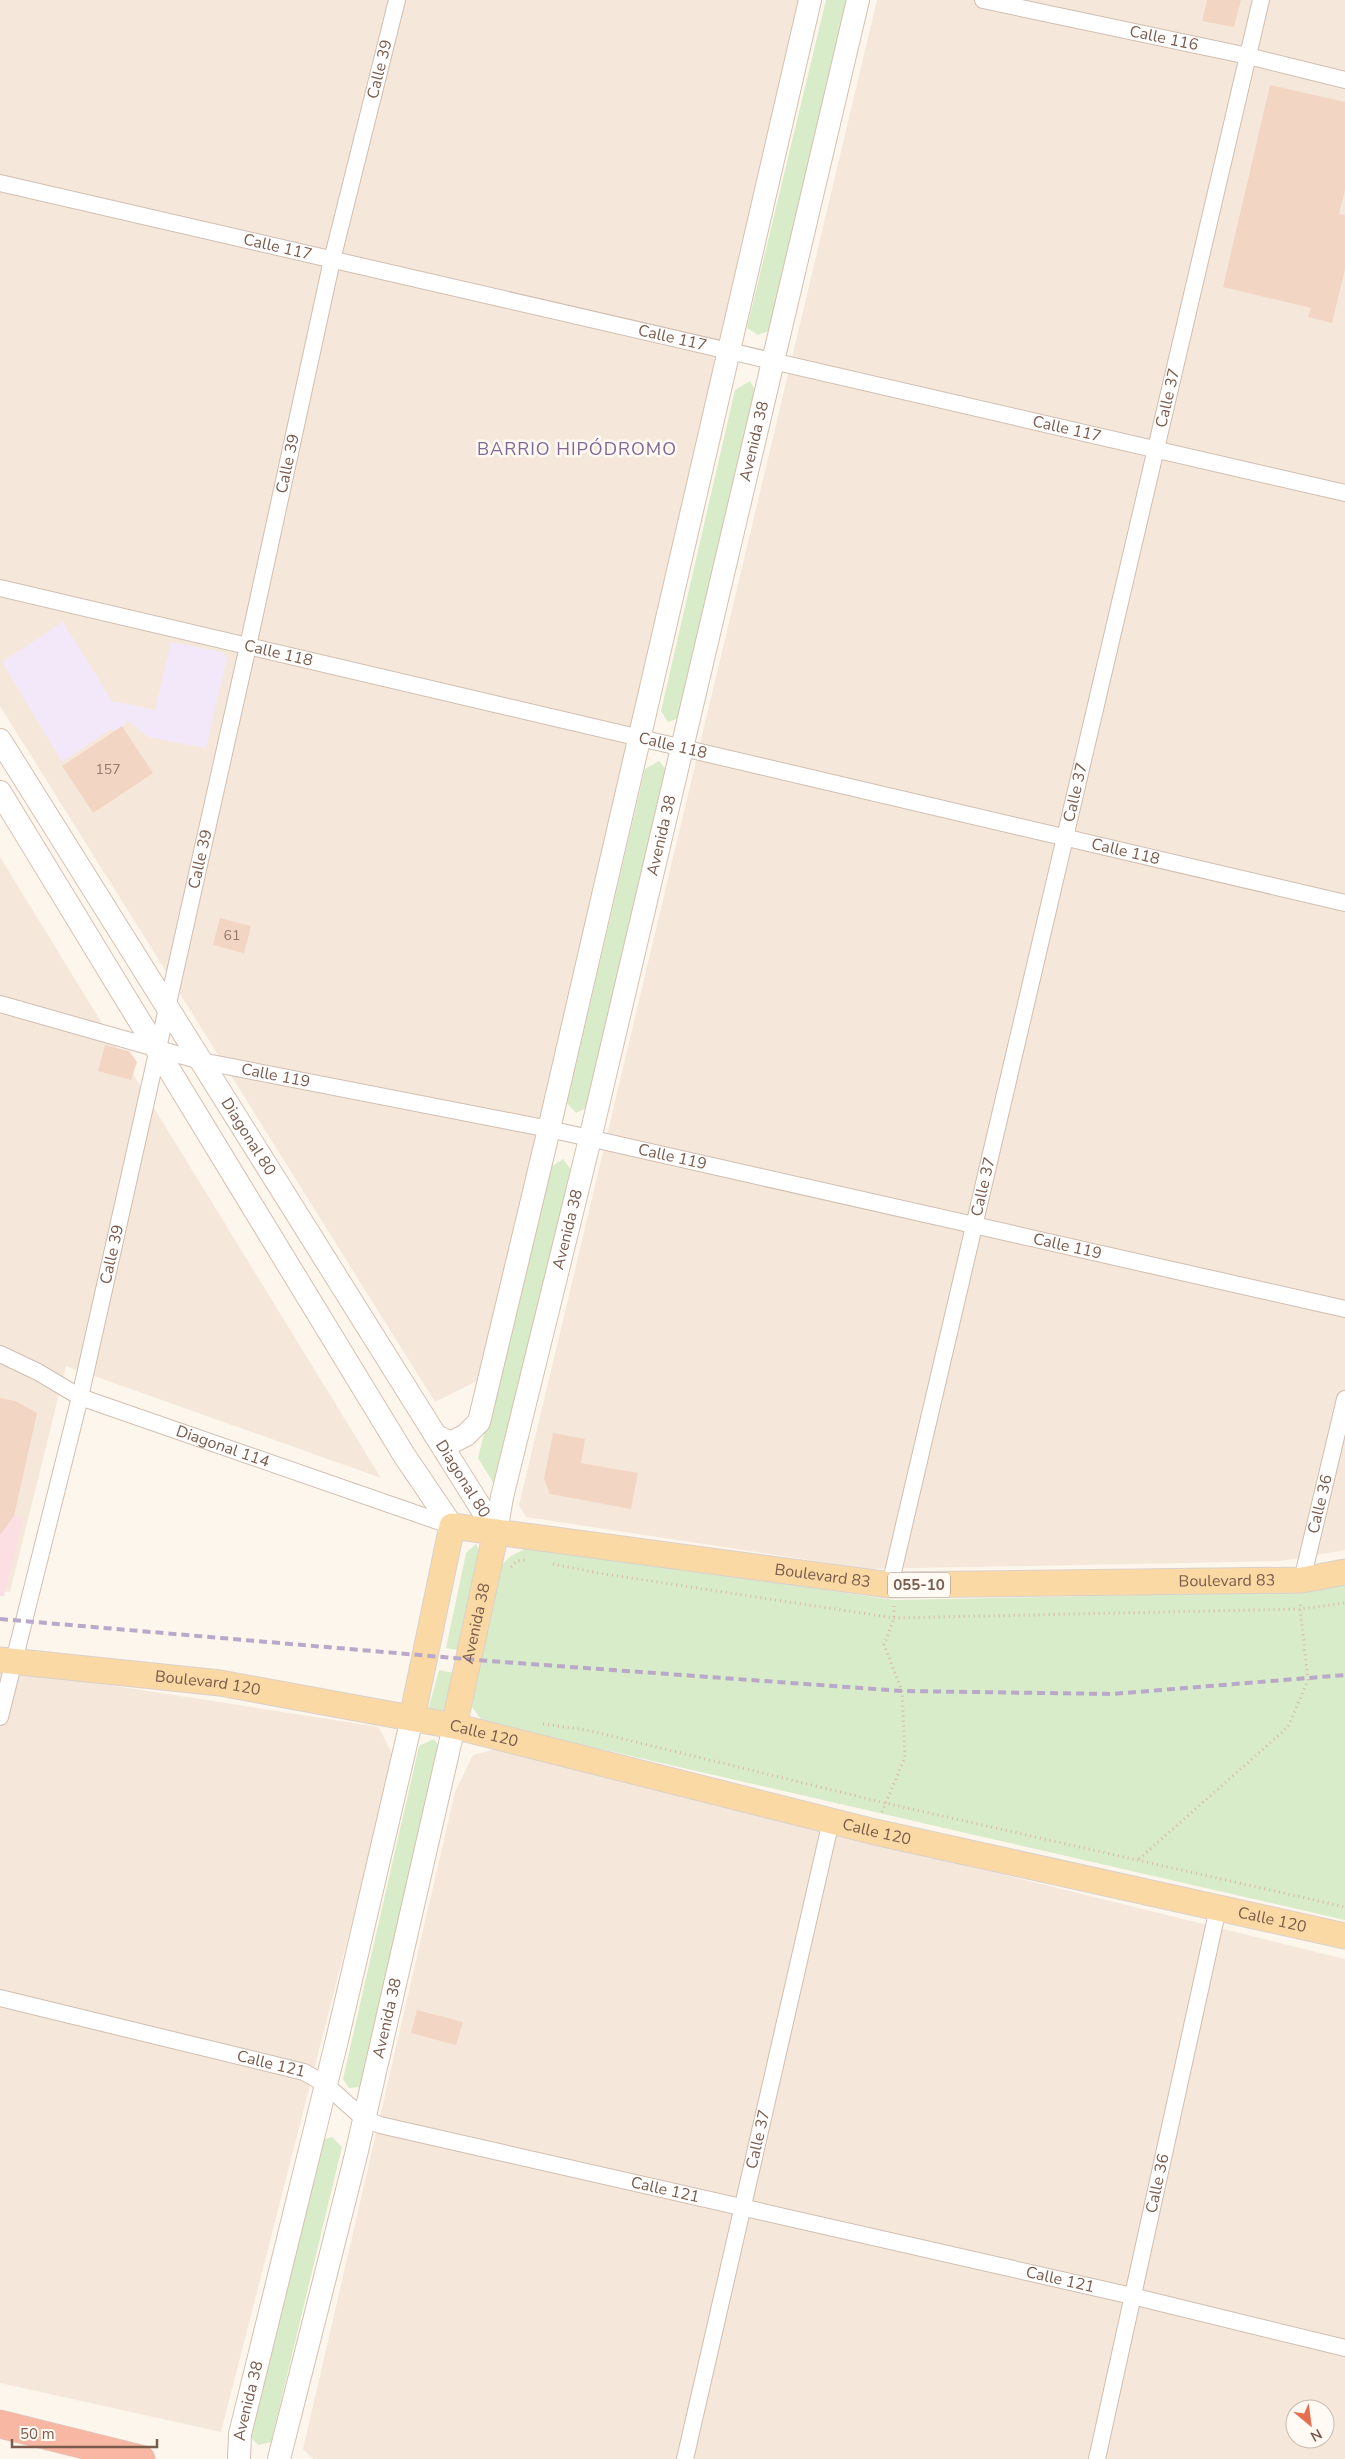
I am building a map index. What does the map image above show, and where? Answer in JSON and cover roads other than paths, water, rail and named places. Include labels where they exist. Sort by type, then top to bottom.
[{"type":"highway","points":[[0,2424],[141,2459]]},
{"type":"main road","points":[[435,1435],[450,1443],[466,1435],[479,1422],[550,1129],[810,0]]},
{"type":"main road","name":"Avenida 38","points":[[279,2459],[363,2118],[454,1726],[502,1497],[590,1138],[858,0]]},
{"type":"main road","name":"Diagonal 80","points":[[0,740],[496,1532]]},
{"type":"main road","name":"Diagonal 80","points":[[0,792],[399,1447],[452,1526]]},
{"type":"main road","name":"Avenida 38","points":[[239,2459],[240,2434],[337,2040],[412,1718],[452,1526]]},
{"type":"main road","name":"Boulevard 83","points":[[452,1526],[890,1586],[1302,1580],[1345,1572]]},
{"type":"main road","name":"Boulevard 120","points":[[6,1660],[220,1683],[412,1718]]},
{"type":"main road","name":"Calle 120","points":[[412,1718],[454,1726],[876,1832],[1345,1936]]},
{"type":"street","name":"Calle 39","points":[[0,1717],[6,1660],[80,1397],[168,1007],[332,260],[397,0]]},
{"type":"street","name":"Calle 116","points":[[983,0],[1248,56],[1345,80]]},
{"type":"street","name":"Calle 37","points":[[890,1586],[1261,0]]},
{"type":"street","name":"Calle 117","points":[[0,183],[1345,493]]},
{"type":"street","name":"Calle 118","points":[[0,588],[1345,903]]},
{"type":"street","name":"Calle 119","points":[[0,1004],[201,1062],[550,1129],[1345,1309]]},
{"type":"street","name":"Diagonal 114","points":[[0,1354],[38,1372],[80,1397],[452,1526]]},
{"type":"street","name":"Calle 36","points":[[1302,1580],[1345,1399]]},
{"type":"street","name":"Calle 37","points":[[685,2459],[744,2208],[831,1821]]},
{"type":"street","name":"Calle 36","points":[[1097,2459],[1218,1908]]},
{"type":"street","name":"Calle 121","points":[[0,1998],[304,2072],[325,2084],[363,2118],[380,2125],[1132,2296],[1345,2348]]},
{"type":"railway","points":[[0,1619],[489,1661],[902,1691],[1112,1694],[1345,1675]]},
{"type":"district","name":"BARRIO HIPÓDROMO","points":[[577,449]]}]
